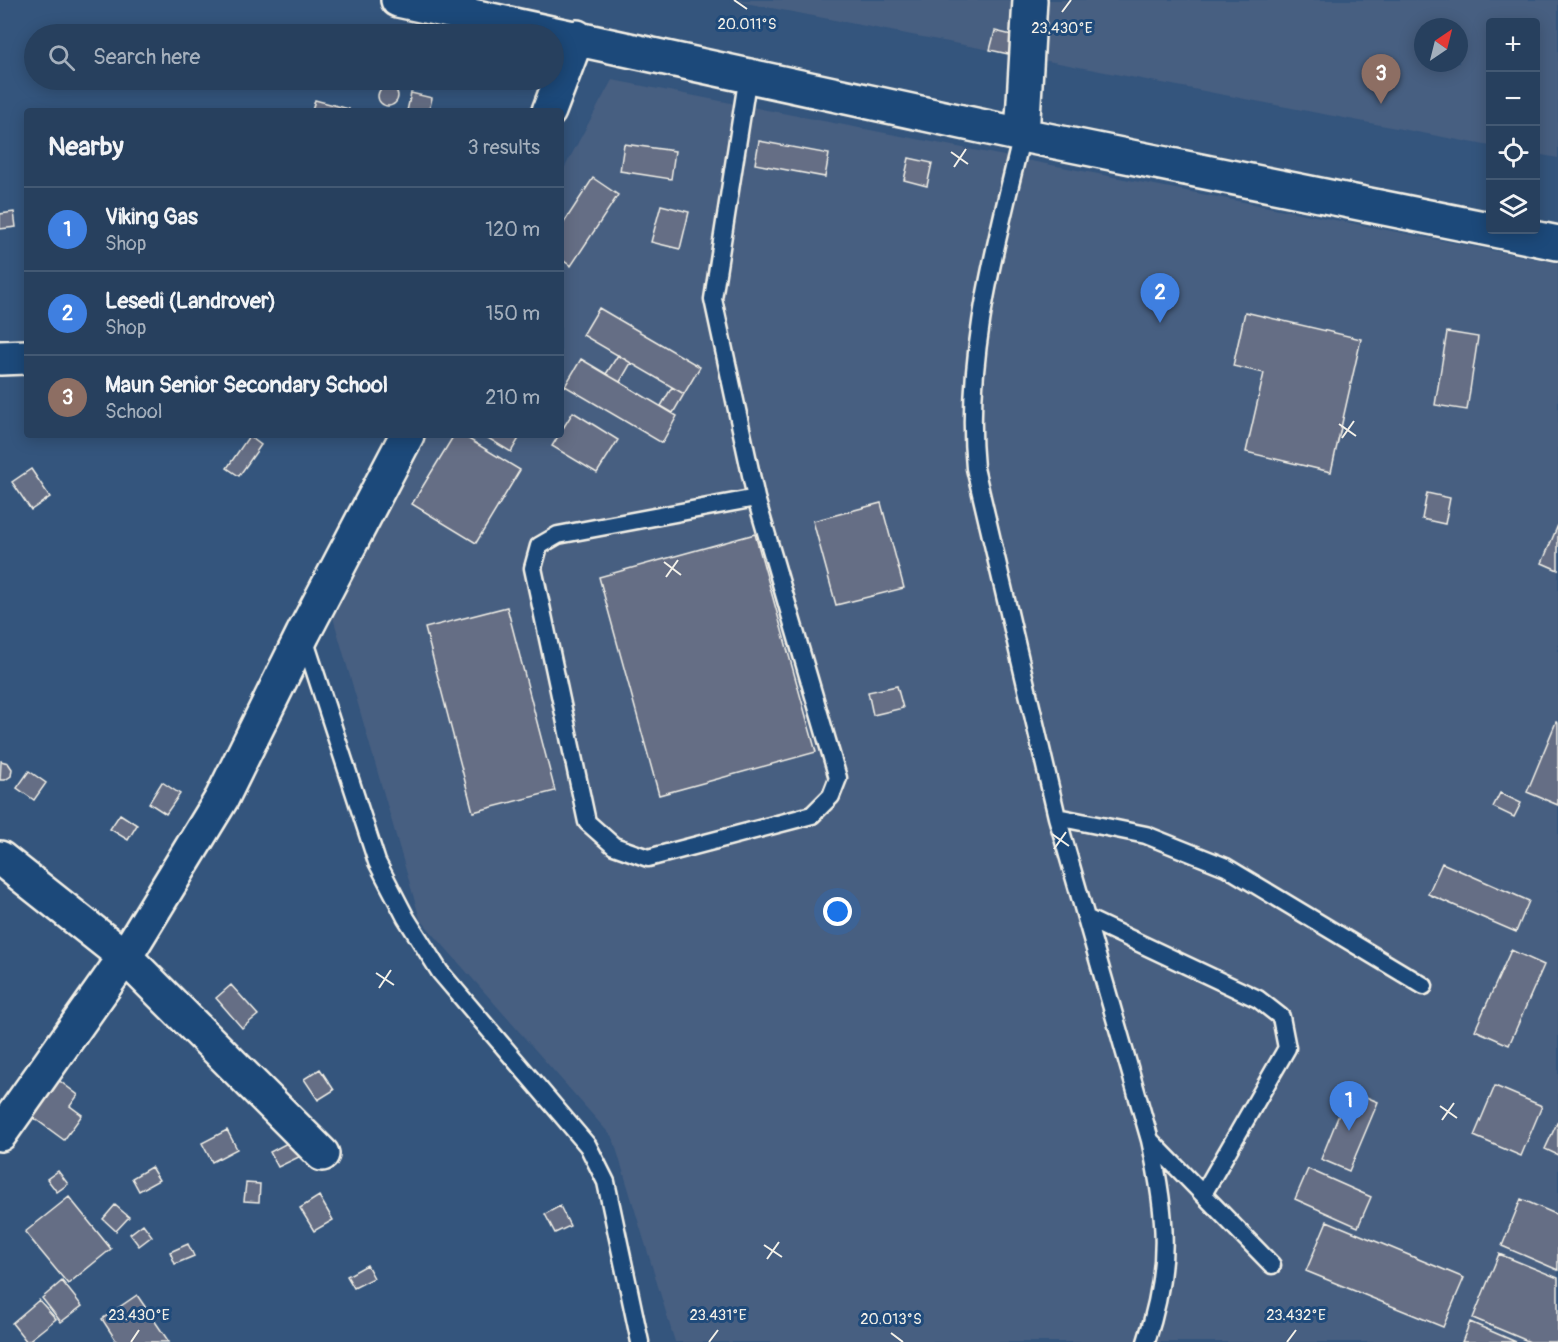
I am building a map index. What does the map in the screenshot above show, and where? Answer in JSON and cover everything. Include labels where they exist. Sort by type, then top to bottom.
[{"type":"street","points":[[398,0],[514,24]]},
{"type":"street","points":[[1022,135],[1030,0]]},
{"type":"street","points":[[564,34],[1022,135],[1558,243]]},
{"type":"street","points":[[564,71],[577,37]]},
{"type":"street","points":[[550,108],[557,90]]},
{"type":"street","points":[[0,357],[24,357]]},
{"type":"street","points":[[0,1134],[125,957],[222,798],[303,634],[405,438]]},
{"type":"street","points":[[0,858],[125,957],[322,1154]]},
{"type":"lane","points":[[748,75],[714,299],[756,498],[838,778],[831,796],[812,815],[648,858],[614,846],[587,822],[532,568],[539,546],[558,535],[756,498]]},
{"type":"lane","points":[[1022,135],[982,312],[974,370],[971,424],[975,468],[1057,817],[1150,1140],[1161,1191],[1165,1253],[1159,1302],[1146,1342]]},
{"type":"lane","points":[[303,634],[377,862],[406,918],[440,972],[564,1116],[593,1155],[606,1182],[640,1342]]},
{"type":"lane","points":[[1057,817],[1146,835],[1227,867],[1424,986]]},
{"type":"lane","points":[[1086,918],[1258,999],[1281,1017],[1287,1048],[1203,1194]]},
{"type":"lane","points":[[1150,1140],[1272,1265]]},
{"type":"shaded area","points":[[730,0],[1558,0],[1558,158],[1540,155],[1540,18],[1486,18],[1486,145]]},
{"type":"shaded area","points":[[612,80],[1558,263],[1558,1342],[675,1342],[613,1138],[420,919],[328,600],[417,438],[564,438],[564,168]]},
{"type":"building","points":[[995,31],[1016,36],[1013,55],[990,50]]},
{"type":"building","points":[[380,90],[396,90],[397,100],[392,105],[384,105],[379,100]]},
{"type":"building","points":[[411,93],[432,98],[430,108],[408,108]]},
{"type":"building","points":[[315,100],[345,108],[313,108]]},
{"type":"building","points":[[759,141],[829,154],[825,177],[755,164]]},
{"type":"building","points":[[624,144],[675,151],[671,179],[620,171]]},
{"type":"building","points":[[909,158],[932,163],[927,186],[904,180]]},
{"type":"building","points":[[593,178],[618,195],[571,266],[564,261],[564,222]]},
{"type":"building","points":[[661,205],[689,212],[680,249],[651,242]]},
{"type":"building","points":[[14,212],[16,227],[0,229],[0,214]]},
{"type":"building","points":[[599,308],[700,367],[684,394],[583,335]]},
{"type":"building","points":[[1245,312],[1361,339],[1331,472],[1246,452],[1264,373],[1233,366]]},
{"type":"building","points":[[1447,332],[1478,337],[1467,410],[1435,405]]},
{"type":"building","points":[[618,355],[631,363],[620,382],[606,374]]},
{"type":"building","points":[[581,359],[677,416],[662,443],[565,386]]},
{"type":"building","points":[[672,387],[684,394],[673,413],[661,406]]},
{"type":"building","points":[[573,412],[618,440],[597,473],[552,446],[557,438],[564,438],[564,427]]},
{"type":"building","points":[[248,438],[252,438],[261,445],[239,476],[227,468]]},
{"type":"building","points":[[452,438],[467,438],[520,470],[476,543],[412,504]]},
{"type":"building","points":[[488,438],[519,438],[511,452]]},
{"type":"building","points":[[31,469],[50,497],[31,510],[12,482]]},
{"type":"building","points":[[1427,493],[1450,498],[1445,524],[1422,519]]},
{"type":"building","points":[[881,503],[904,588],[836,605],[813,521]]},
{"type":"building","points":[[1558,525],[1558,570],[1542,563]]},
{"type":"building","points":[[755,534],[816,752],[659,795],[599,577]]},
{"type":"building","points":[[507,607],[555,791],[473,812],[425,628]]},
{"type":"building","points":[[897,686],[903,708],[873,715],[868,692]]},
{"type":"building","points":[[1556,722],[1558,723],[1558,805],[1527,792]]},
{"type":"building","points":[[1,761],[8,763],[12,769],[11,776],[5,780],[0,780]]},
{"type":"building","points":[[29,771],[46,783],[34,800],[17,788]]},
{"type":"building","points":[[162,782],[180,794],[166,814],[149,803]]},
{"type":"building","points":[[1500,793],[1521,803],[1514,817],[1493,807]]},
{"type":"building","points":[[120,814],[137,825],[128,840],[110,829]]},
{"type":"building","points":[[1442,863],[1529,901],[1516,932],[1428,894]]},
{"type":"building","points":[[1511,950],[1544,965],[1509,1045],[1475,1030]]},
{"type":"building","points":[[231,985],[258,1015],[242,1028],[216,998]]},
{"type":"building","points":[[320,1069],[334,1090],[318,1100],[304,1079]]},
{"type":"building","points":[[57,1079],[78,1095],[70,1106],[82,1115],[64,1140],[30,1115]]},
{"type":"building","points":[[1495,1086],[1542,1106],[1521,1156],[1474,1136]]},
{"type":"building","points":[[1349,1090],[1378,1102],[1349,1171],[1321,1159]]},
{"type":"building","points":[[1558,1121],[1558,1155],[1545,1149]]},
{"type":"building","points":[[227,1130],[237,1149],[212,1162],[202,1143]]},
{"type":"building","points":[[293,1140],[301,1156],[278,1167],[270,1152]]},
{"type":"building","points":[[151,1167],[159,1180],[139,1191],[132,1178]]},
{"type":"building","points":[[1308,1169],[1371,1197],[1358,1227],[1295,1199]]},
{"type":"building","points":[[58,1171],[68,1184],[57,1192],[47,1179]]},
{"type":"building","points":[[246,1183],[260,1184],[259,1202],[244,1201]]},
{"type":"building","points":[[319,1196],[333,1220],[314,1231],[300,1208]]},
{"type":"building","points":[[69,1197],[111,1249],[68,1284],[25,1232]]},
{"type":"building","points":[[1521,1199],[1558,1215],[1558,1270],[1502,1246]]},
{"type":"building","points":[[115,1205],[129,1217],[116,1231],[103,1219]]},
{"type":"building","points":[[560,1206],[570,1226],[555,1233],[545,1214]]},
{"type":"building","points":[[1327,1221],[1464,1278],[1443,1327],[1306,1271]]},
{"type":"building","points":[[143,1224],[152,1236],[139,1246],[130,1234]]},
{"type":"building","points":[[188,1244],[194,1256],[175,1264],[170,1252]]},
{"type":"building","points":[[1499,1254],[1558,1278],[1558,1342],[1530,1342],[1473,1318]]},
{"type":"building","points":[[367,1265],[374,1278],[354,1288],[347,1276]]},
{"type":"building","points":[[62,1281],[82,1306],[61,1322],[42,1298]]},
{"type":"building","points":[[137,1295],[169,1342],[117,1342],[102,1319]]},
{"type":"building","points":[[39,1300],[56,1319],[27,1342],[12,1323]]},
{"type":"building","points":[[1470,1322],[1516,1342],[1462,1342]]},
{"type":"place","name":"Maun Senior Secondary School","points":[[1381,104]]},
{"type":"place","name":"Lesedi (Landrover)","points":[[1160,323]]},
{"type":"place","name":"Viking Gas","points":[[1349,1131]]}]
